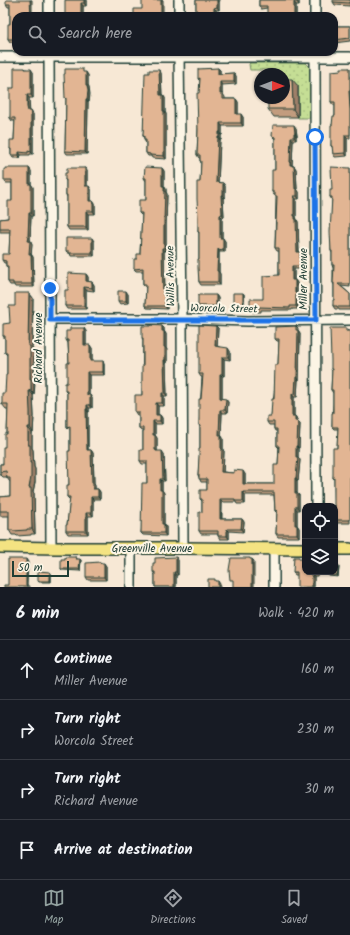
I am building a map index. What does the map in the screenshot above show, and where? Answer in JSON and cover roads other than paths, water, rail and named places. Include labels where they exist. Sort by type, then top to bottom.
[{"type":"main road","name":"Greenville Avenue","points":[[0,547],[302,549]]},
{"type":"main road","points":[[338,549],[350,549]]},
{"type":"street","points":[[49,0],[49,12]]},
{"type":"street","points":[[179,0],[179,12]]},
{"type":"street","points":[[315,0],[315,12]]},
{"type":"street","points":[[0,57],[24,56]]},
{"type":"street","name":"Richard Avenue","points":[[49,56],[51,548]]},
{"type":"street","name":"Willis Avenue","points":[[179,56],[183,548]]},
{"type":"street","name":"Miller Avenue","points":[[315,56],[316,503]]},
{"type":"street","points":[[332,56],[350,57]]},
{"type":"street","name":"Worcola Street","points":[[50,320],[350,320]]},
{"type":"street","points":[[131,548],[131,587]]},
{"type":"street","points":[[274,549],[274,587]]}]
